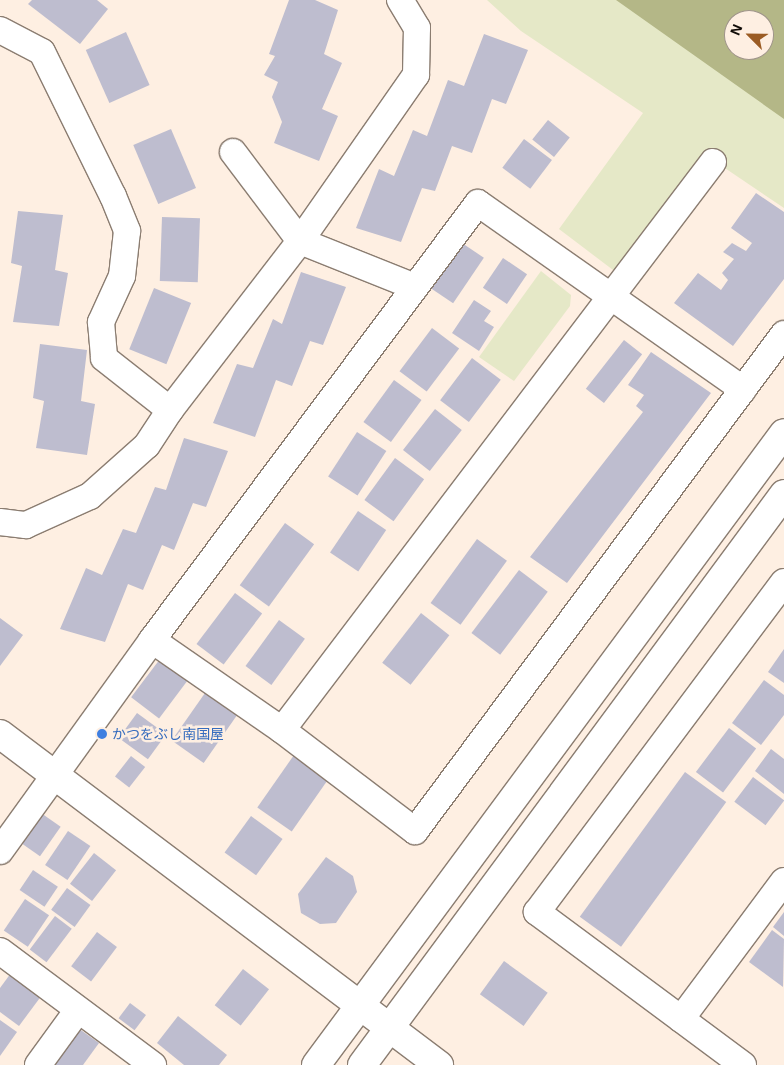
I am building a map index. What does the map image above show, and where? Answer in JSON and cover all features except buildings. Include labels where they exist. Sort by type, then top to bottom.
[{"type":"street","points":[[0,522],[26,525],[90,496],[147,445],[170,410],[300,241],[416,76],[417,28],[400,0]]},
{"type":"street","points":[[0,30],[42,52],[113,196],[127,231],[122,276],[101,322],[104,358],[170,410]]},
{"type":"street","points":[[233,152],[300,241],[415,288]]},
{"type":"street","points":[[282,730],[613,297],[713,162]]},
{"type":"street","points":[[0,852],[57,777],[152,640],[478,203],[743,389]]},
{"type":"street","points":[[152,640],[282,730],[415,831],[784,334]]},
{"type":"street","points":[[316,1065],[784,433]]},
{"type":"street","points":[[362,1065],[784,494]]},
{"type":"street","points":[[743,1065],[537,912],[784,582]]},
{"type":"street","points":[[0,734],[439,1065]]},
{"type":"street","points":[[681,1019],[784,882]]},
{"type":"street","points":[[0,951],[153,1065]]},
{"type":"street","points":[[38,1065],[78,1010]]},
{"type":"green space","points":[[487,0],[784,0],[784,208],[707,156],[617,273],[559,229],[643,113],[521,31]]},
{"type":"green space","points":[[616,0],[784,0],[784,119]]},
{"type":"green space","points":[[541,271],[571,295],[570,306],[514,381],[479,357]]},
{"type":"place","name":"かつをぶし南国屋","points":[[102,734]]}]
